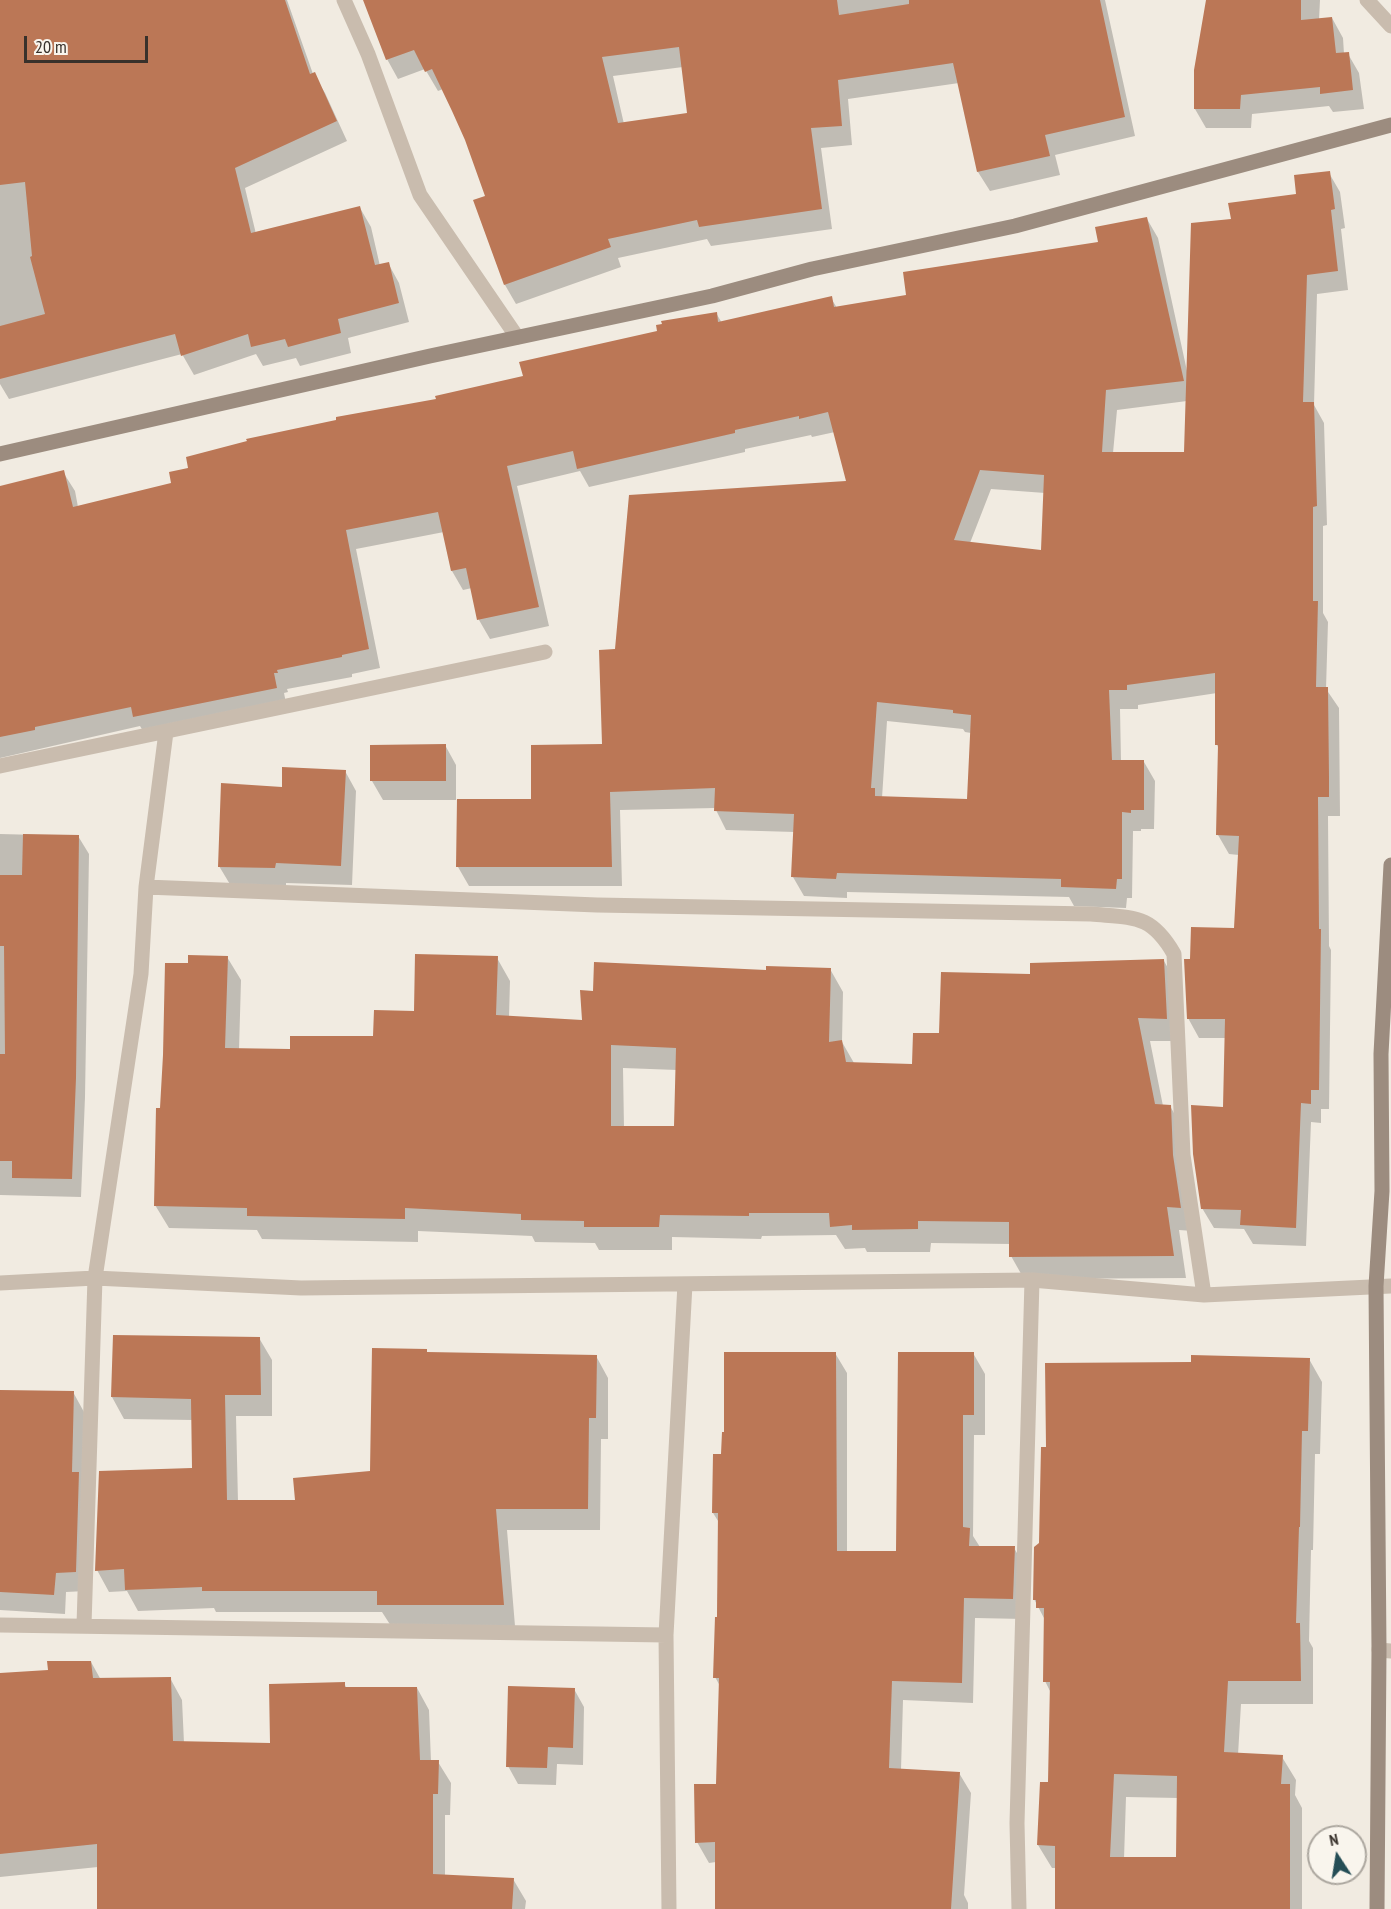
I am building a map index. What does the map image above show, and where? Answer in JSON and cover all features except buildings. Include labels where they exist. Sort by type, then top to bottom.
[{"type":"street","points":[[344,0],[368,54],[420,195],[517,337]]},
{"type":"street","points":[[1367,0],[1391,26]]},
{"type":"street","points":[[0,454],[517,337],[712,296],[812,269],[1015,226],[1391,125]]},
{"type":"street","points":[[0,766],[545,652]]},
{"type":"street","points":[[84,1625],[95,1278],[141,974],[146,887],[166,732]]},
{"type":"street","points":[[1377,1909],[1385,1650],[1381,1054],[1391,865]]},
{"type":"street","points":[[146,887],[597,905],[1080,913],[1133,918],[1153,926],[1164,936],[1174,954],[1183,1155],[1204,1295]]},
{"type":"street","points":[[0,1283],[95,1278],[301,1288],[1032,1280],[1204,1295],[1384,1286]]},
{"type":"street","points":[[1019,1909],[1017,1823],[1032,1280]]},
{"type":"street","points":[[669,1909],[666,1635],[685,1284]]},
{"type":"street","points":[[0,1625],[666,1635]]}]
